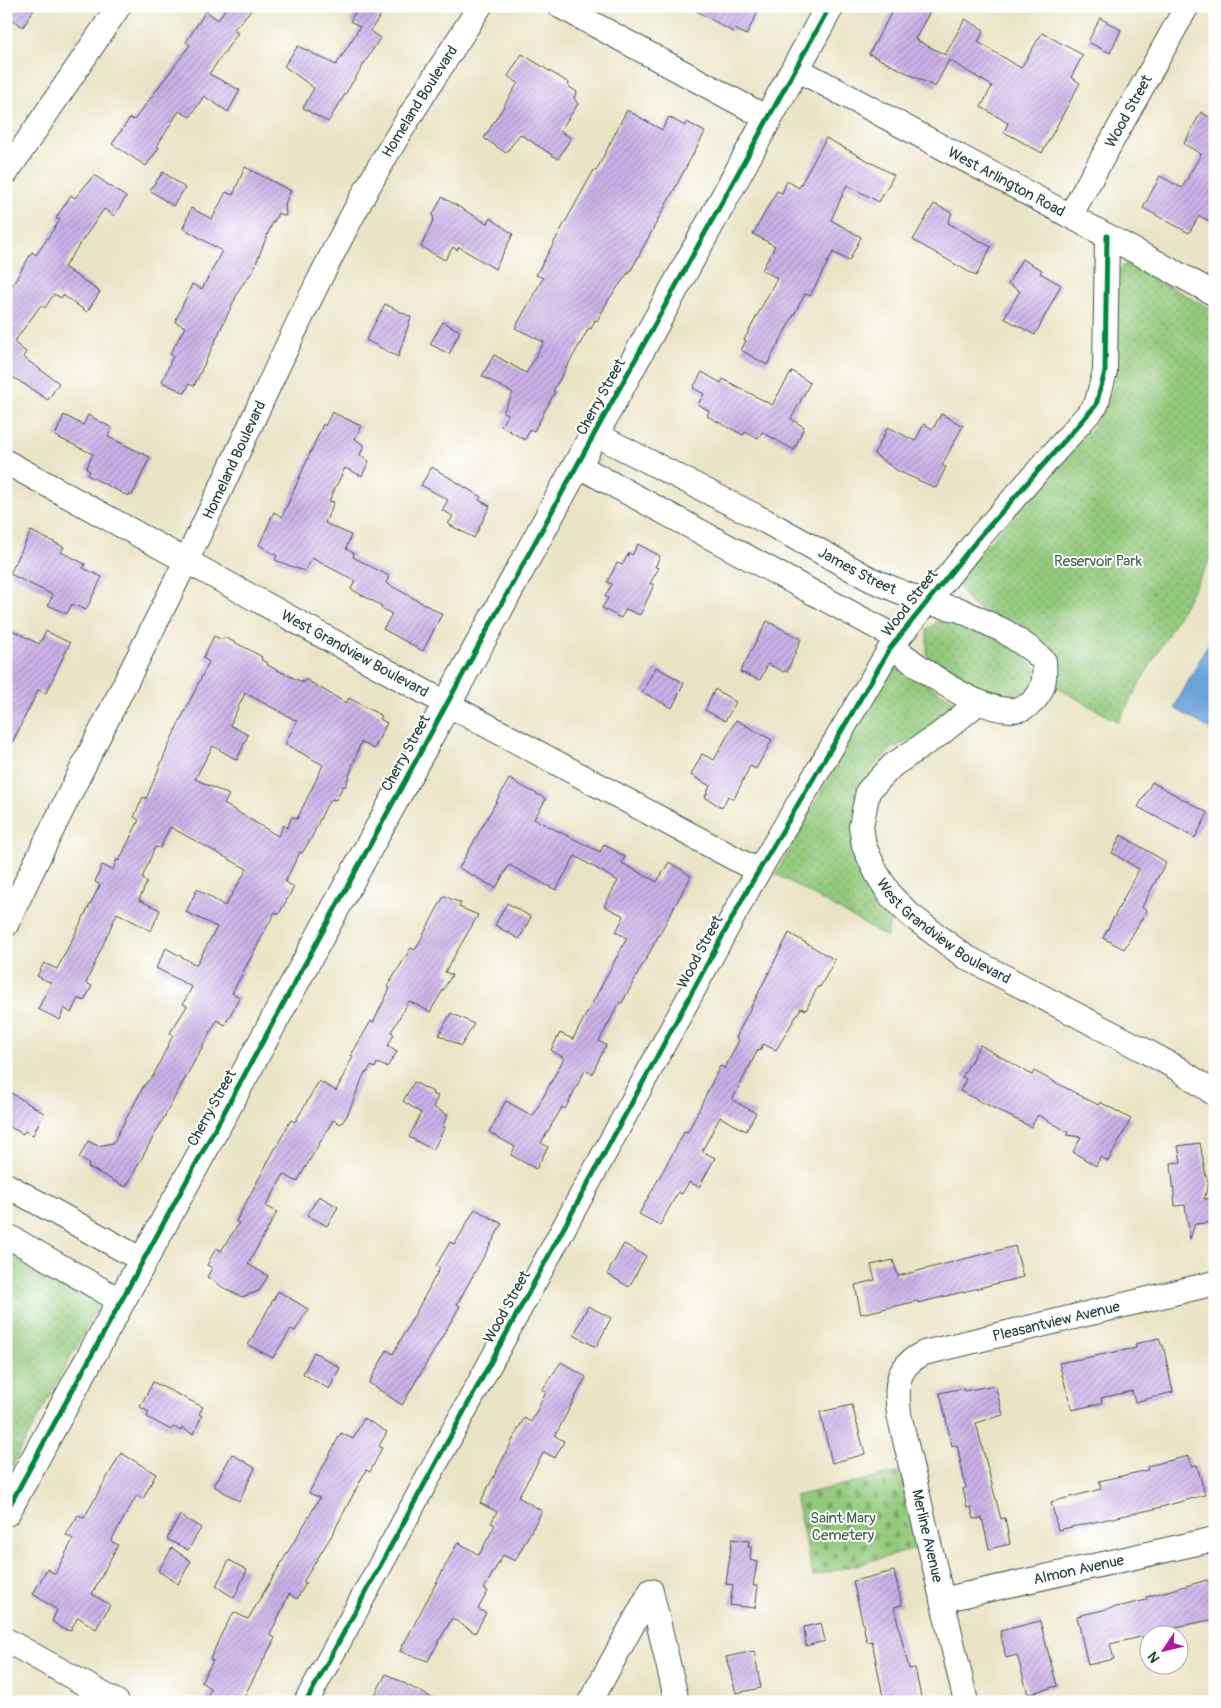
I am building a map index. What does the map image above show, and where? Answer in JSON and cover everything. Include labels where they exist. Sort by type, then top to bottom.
[{"type":"street","points":[[6,173],[119,6]]},
{"type":"street","name":"Homeland Boulevard","points":[[6,925],[187,559],[271,379],[372,178],[480,6]]},
{"type":"street","points":[[560,6],[769,120]]},
{"type":"street","name":"Cherry Street","points":[[6,1512],[577,465],[797,70],[830,6]]},
{"type":"street","name":"Wood Street","points":[[1070,216],[1188,6]]},
{"type":"street","name":"West Arlington Road","points":[[797,70],[1215,294]]},
{"type":"street","name":"Wood Street","points":[[306,1702],[758,871],[894,642],[925,602],[1033,474],[1078,428],[1096,405],[1106,372],[1107,236]]},
{"type":"street","name":"James Street","points":[[577,465],[894,642],[938,679],[979,702],[996,708],[1014,710],[1032,704],[1039,695],[1046,676],[1044,662],[1032,650],[1004,631],[960,610],[925,602],[872,580],[766,522],[595,434]]},
{"type":"street","name":"West Grandview Boulevard","points":[[6,462],[187,559],[447,704],[758,871]]},
{"type":"street","name":"West Grandview Boulevard","points":[[979,702],[940,734],[893,765],[868,791],[861,826],[864,846],[877,874],[891,896],[909,914],[964,956],[1177,1068],[1215,1094]]},
{"type":"street","points":[[6,1185],[142,1260]]},
{"type":"street","points":[[6,1235],[121,1301]]},
{"type":"street","name":"Pleasantview Avenue","points":[[902,1370],[912,1359],[924,1353],[1215,1283]]},
{"type":"street","name":"Merline Avenue","points":[[902,1370],[896,1388],[898,1414],[966,1702]]},
{"type":"street","name":"Almon Avenue","points":[[942,1600],[1215,1539]]},
{"type":"street","points":[[590,1702],[651,1591],[677,1702]]},
{"type":"street","points":[[6,1640],[117,1702]]},
{"type":"green space","name":"Reservoir Park","points":[[1126,263],[1215,311],[1215,551],[1118,722],[1056,687],[1054,663],[971,604],[958,586],[958,577],[1093,426],[1108,404],[1115,381],[1118,351],[1116,274]]},
{"type":"green space","points":[[952,617],[1008,640],[1036,668],[1036,682],[1017,702],[979,690],[957,680],[927,655],[927,629],[943,618]]},
{"type":"green space","points":[[898,667],[953,700],[955,708],[923,735],[893,748],[869,772],[856,790],[851,836],[857,874],[874,897],[891,912],[887,937],[776,874],[888,670]]},
{"type":"green space","points":[[6,1248],[101,1301],[6,1477]]},
{"type":"green space","name":"Saint Mary Cemetery","points":[[903,1471],[921,1548],[813,1576],[795,1496]]},
{"type":"water","points":[[1215,631],[1215,732],[1174,708]]},
{"type":"building","points":[[6,6],[36,6],[23,27],[6,15]]},
{"type":"building","points":[[227,6],[255,6],[233,30],[238,33],[209,74],[240,90],[228,112],[204,96],[190,117],[179,111],[157,146],[159,148],[146,166],[112,144],[130,118],[134,120],[190,45],[186,42],[206,11],[218,20]]},
{"type":"building","points":[[359,6],[387,6],[370,31],[380,38],[328,122],[303,108],[314,88],[284,66],[298,46],[336,65],[360,27],[350,21]]},
{"type":"building","points":[[688,6],[761,6],[746,35],[735,29],[733,32]]},
{"type":"building","points":[[895,6],[933,6],[915,39],[945,55],[965,19],[984,30],[978,42],[1021,68],[1042,33],[1083,55],[1071,77],[1080,83],[1042,153],[1004,132],[1008,123],[981,107],[992,86],[949,60],[935,87],[869,54]]},
{"type":"building","points":[[1100,18],[1121,30],[1110,53],[1088,42]]},
{"type":"building","points":[[522,54],[569,83],[568,86],[577,92],[574,98],[578,104],[560,131],[571,138],[558,159],[520,134],[506,153],[484,138],[518,83],[508,76]]},
{"type":"building","points":[[627,110],[662,130],[669,117],[685,126],[687,122],[705,132],[629,274],[609,299],[597,321],[595,320],[591,329],[589,328],[553,391],[555,392],[534,431],[530,429],[525,440],[501,426],[508,414],[503,412],[513,393],[482,376],[494,355],[526,373],[544,342],[515,328],[543,278],[536,275],[594,170],[596,171]]},
{"type":"building","points":[[1201,112],[1215,121],[1215,224],[1199,216],[1189,233],[1143,208],[1160,176],[1182,188],[1201,154],[1184,144]]},
{"type":"building","points":[[826,138],[894,175],[879,202],[847,185],[831,220],[861,237],[849,261],[833,252],[810,296],[805,294],[767,365],[741,350],[746,341],[744,340],[777,278],[762,270],[775,246],[753,234],[777,191],[782,193],[787,181],[799,188]]},
{"type":"building","points":[[245,167],[291,191],[285,203],[286,216],[278,213],[273,221],[253,271],[240,288],[194,386],[189,384],[185,393],[162,382],[173,356],[170,354],[185,327],[175,322],[192,284],[202,289],[222,251],[183,228],[191,208],[212,219],[226,192],[233,195]]},
{"type":"building","points":[[163,172],[185,188],[173,206],[150,190]]},
{"type":"building","points":[[94,175],[126,197],[114,216],[104,209],[64,267],[100,292],[87,312],[63,295],[61,298],[54,294],[45,308],[41,305],[14,342],[26,352],[23,357],[59,383],[48,400],[10,375],[6,381],[6,296],[32,252],[36,255],[60,220],[56,218],[71,195],[75,198]]},
{"type":"building","points":[[442,197],[488,224],[490,218],[513,234],[495,269],[459,247],[457,250],[453,247],[445,260],[421,247],[434,218],[432,216]]},
{"type":"building","points":[[934,204],[952,213],[948,223],[991,247],[976,276],[913,240]]},
{"type":"building","points":[[1022,259],[1042,270],[1040,273],[1061,285],[1035,335],[1004,318],[1020,291],[1008,284]]},
{"type":"building","points":[[385,304],[411,317],[398,357],[366,340]]},
{"type":"building","points":[[443,322],[460,331],[449,354],[430,344]]},
{"type":"building","points":[[792,371],[810,383],[791,419],[804,427],[794,450],[762,432],[758,438],[745,432],[743,435],[707,416],[709,411],[698,404],[704,394],[693,388],[702,372],[721,383],[723,379],[772,405]]},
{"type":"building","points":[[332,412],[361,426],[355,439],[364,445],[360,455],[369,461],[362,476],[345,468],[329,501],[334,502],[325,523],[351,535],[346,549],[354,553],[353,557],[389,576],[386,583],[442,614],[423,651],[383,629],[392,614],[381,608],[382,606],[351,589],[355,581],[312,558],[304,571],[275,560],[277,556],[259,545],[274,512],[282,517],[323,424],[325,426]]},
{"type":"building","points":[[941,414],[963,426],[942,465],[946,467],[936,488],[898,471],[874,454],[888,427],[915,441],[924,424],[933,429]]},
{"type":"building","points":[[64,415],[83,425],[88,415],[112,428],[108,437],[150,457],[132,496],[129,494],[128,496],[87,475],[90,471],[86,469],[93,454],[55,436]]},
{"type":"building","points":[[432,467],[481,497],[479,500],[490,506],[474,538],[448,524],[453,516],[442,510],[448,500],[421,485]]},
{"type":"building","points":[[31,531],[64,547],[61,552],[85,564],[83,568],[102,577],[86,610],[72,604],[67,614],[48,605],[53,595],[10,574]]},
{"type":"building","points":[[638,544],[660,556],[655,567],[659,568],[650,583],[654,585],[640,615],[626,609],[621,618],[602,608],[608,598],[605,596],[612,584],[607,582],[617,563],[622,565],[629,553],[632,555]]},
{"type":"building","points":[[767,621],[801,639],[787,672],[768,664],[760,680],[740,672]]},
{"type":"building","points":[[12,630],[39,644],[46,631],[70,643],[46,693],[38,690],[6,755],[6,643]]},
{"type":"building","points":[[214,636],[222,640],[224,637],[262,657],[261,660],[268,663],[267,665],[304,683],[305,679],[346,703],[349,698],[382,716],[380,719],[387,723],[374,749],[361,742],[345,787],[343,786],[336,800],[332,799],[326,806],[311,839],[302,853],[300,852],[285,882],[294,887],[279,914],[275,912],[232,993],[240,997],[225,1025],[217,1020],[126,1187],[88,1167],[89,1164],[79,1158],[88,1141],[98,1146],[113,1143],[145,1084],[153,1076],[173,1035],[170,1033],[187,1006],[183,1004],[192,987],[156,968],[166,948],[196,965],[217,927],[186,912],[197,889],[225,906],[247,869],[170,827],[160,848],[155,847],[142,878],[147,882],[139,900],[160,910],[151,931],[117,913],[86,983],[92,986],[84,1001],[78,998],[71,1013],[64,1008],[60,1020],[38,1009],[51,983],[37,976],[44,963],[57,969],[100,885],[95,882],[102,865],[113,870],[117,859],[119,861],[139,820],[134,817],[143,797],[146,799],[174,733],[209,662],[203,658]],"holes":[[[245,693],[297,721],[285,744],[323,765],[297,819],[292,817],[287,828],[284,825],[278,836],[224,804],[229,795],[195,779],[213,746],[237,760],[248,735],[230,725]]]},
{"type":"building","points":[[656,667],[684,683],[672,708],[642,692]]},
{"type":"building","points":[[715,689],[736,702],[725,721],[705,710]]},
{"type":"building","points":[[736,720],[772,740],[756,769],[750,766],[734,799],[728,796],[722,808],[705,797],[710,786],[691,775],[702,754],[714,760]]},
{"type":"building","points":[[509,779],[546,799],[534,819],[600,852],[604,844],[625,857],[622,863],[657,882],[669,862],[691,876],[622,1003],[620,1002],[599,1041],[606,1045],[592,1074],[585,1070],[565,1109],[562,1107],[541,1143],[548,1147],[536,1169],[511,1155],[515,1147],[489,1132],[506,1101],[533,1116],[564,1058],[551,1050],[560,1033],[573,1039],[627,938],[616,932],[624,916],[604,906],[618,881],[575,856],[556,890],[509,865],[496,888],[459,868]]},
{"type":"building","points":[[1152,782],[1208,813],[1195,838],[1138,807]]},
{"type":"building","points":[[1121,835],[1166,862],[1142,907],[1147,910],[1124,949],[1103,938],[1139,869],[1112,853]]},
{"type":"building","points":[[444,896],[461,903],[459,907],[478,915],[445,972],[452,975],[430,1012],[409,1001],[391,1032],[394,1034],[388,1046],[397,1052],[387,1067],[377,1063],[375,1068],[371,1066],[367,1073],[365,1072],[347,1116],[341,1124],[333,1120],[297,1182],[284,1174],[266,1206],[277,1212],[248,1264],[268,1276],[259,1291],[242,1297],[224,1288],[207,1277],[212,1268],[207,1265],[216,1248],[221,1251],[239,1223],[236,1221],[291,1120],[295,1122],[319,1081],[336,1091],[353,1056],[351,1055],[371,1021],[373,1023],[390,988],[387,987],[411,948],[415,950]]},
{"type":"building","points":[[507,903],[531,917],[519,939],[495,925]]},
{"type":"building","points":[[789,933],[835,960],[820,987],[818,986],[806,1010],[801,1008],[776,1050],[763,1044],[760,1051],[758,1050],[732,1100],[756,1113],[746,1131],[720,1117],[702,1151],[715,1158],[699,1187],[689,1182],[682,1194],[678,1192],[660,1225],[639,1214],[685,1131],[688,1132],[720,1066],[725,1068],[739,1040],[736,1038],[745,1019]]},
{"type":"building","points":[[451,1013],[474,1024],[461,1046],[439,1035]]},
{"type":"building","points":[[980,1045],[1032,1075],[1034,1071],[1098,1105],[1100,1102],[1131,1119],[1108,1161],[1100,1157],[1096,1166],[1073,1152],[1081,1137],[1067,1135],[1068,1132],[1038,1115],[1031,1127],[960,1091],[966,1079],[962,1077]]},
{"type":"building","points":[[414,1082],[438,1096],[433,1107],[448,1115],[442,1126],[445,1127],[433,1150],[409,1137],[421,1113],[403,1101]]},
{"type":"building","points":[[6,1090],[44,1113],[33,1135],[25,1131],[23,1134],[6,1125]]},
{"type":"building","points":[[1200,1143],[1206,1177],[1209,1182],[1204,1199],[1215,1198],[1215,1222],[1195,1224],[1190,1239],[1185,1205],[1175,1206],[1171,1163],[1181,1162],[1178,1146]]},
{"type":"building","points":[[319,1196],[338,1207],[327,1226],[307,1215]]},
{"type":"building","points":[[475,1209],[502,1224],[457,1304],[460,1306],[402,1405],[369,1383],[387,1350],[393,1354],[440,1268],[436,1266],[450,1242],[455,1244]]},
{"type":"building","points":[[624,1244],[646,1256],[629,1287],[607,1274]]},
{"type":"building","points":[[1015,1246],[1023,1277],[918,1303],[918,1301],[861,1314],[855,1285],[875,1280],[871,1265],[893,1260],[898,1276]]},
{"type":"building","points":[[278,1291],[308,1309],[295,1331],[291,1329],[273,1358],[248,1345]]},
{"type":"building","points":[[588,1306],[611,1318],[596,1347],[574,1335]]},
{"type":"building","points":[[1159,1338],[1161,1345],[1163,1345],[1173,1392],[1135,1402],[1132,1391],[1101,1398],[1102,1403],[1072,1410],[1059,1363],[1136,1348],[1135,1344]]},
{"type":"building","points":[[314,1352],[340,1368],[329,1389],[303,1374]]},
{"type":"building","points":[[561,1362],[586,1377],[555,1436],[564,1441],[555,1458],[544,1452],[518,1497],[542,1511],[515,1561],[503,1555],[484,1589],[488,1591],[478,1609],[486,1613],[475,1633],[452,1618],[428,1661],[400,1651],[458,1542],[479,1555],[495,1525],[491,1523],[497,1512],[480,1503],[524,1418],[531,1422],[546,1392],[542,1390]]},
{"type":"building","points":[[153,1382],[203,1407],[199,1414],[202,1416],[193,1434],[182,1428],[181,1431],[173,1427],[171,1430],[147,1417],[149,1412],[140,1407]]},
{"type":"building","points":[[995,1385],[1003,1415],[976,1423],[1001,1519],[1005,1518],[1010,1544],[989,1549],[982,1518],[974,1519],[971,1507],[967,1508],[963,1489],[966,1488],[957,1445],[952,1446],[940,1393],[963,1388],[964,1391]]},
{"type":"building","points":[[852,1405],[865,1454],[832,1463],[820,1412]]},
{"type":"building","points":[[364,1418],[387,1432],[379,1446],[382,1448],[370,1472],[366,1470],[332,1535],[303,1582],[306,1583],[297,1599],[289,1594],[270,1635],[275,1638],[241,1702],[203,1702],[211,1689],[201,1682],[213,1661],[210,1659],[223,1631],[234,1612],[248,1619],[320,1498],[309,1493],[341,1433],[353,1439]]},
{"type":"building","points":[[121,1453],[156,1474],[143,1499],[137,1495],[111,1541],[118,1545],[92,1594],[110,1605],[96,1629],[78,1617],[70,1631],[61,1628],[52,1621],[57,1610],[33,1594],[47,1569],[55,1574],[73,1539],[66,1535],[78,1515],[84,1518]]},
{"type":"building","points":[[232,1454],[255,1468],[239,1501],[214,1486]]},
{"type":"building","points":[[1189,1456],[1191,1466],[1197,1465],[1205,1495],[1154,1509],[1058,1530],[1051,1502],[1101,1489],[1099,1481],[1148,1470],[1147,1466]]},
{"type":"building","points":[[180,1515],[201,1528],[188,1550],[167,1539]]},
{"type":"building","points":[[732,1539],[749,1541],[748,1547],[751,1547],[750,1560],[757,1562],[753,1586],[758,1586],[755,1608],[730,1605],[733,1585],[726,1584]]},
{"type":"building","points":[[172,1548],[191,1561],[178,1584],[158,1571]]},
{"type":"building","points":[[229,1560],[247,1570],[234,1598],[216,1586]]},
{"type":"building","points":[[894,1571],[902,1605],[894,1607],[909,1669],[915,1668],[922,1702],[884,1702],[872,1641],[867,1642],[853,1581]]},
{"type":"building","points":[[1207,1580],[1208,1582],[1215,1581],[1215,1619],[1180,1626],[1138,1626],[1138,1638],[1110,1644],[1114,1659],[1088,1665],[1077,1616],[1147,1600],[1146,1597]]},
{"type":"building","points":[[1040,1621],[1057,1686],[1028,1694],[1017,1655],[1006,1658],[1000,1631]]},
{"type":"building","points":[[821,1623],[825,1641],[806,1646],[804,1627]]},
{"type":"building","points":[[754,1651],[761,1688],[736,1693],[726,1657]]},
{"type":"building","points":[[386,1674],[440,1702],[371,1702]]},
{"type":"cycle path","points":[[6,1512],[830,6]]},
{"type":"cycle path","points":[[306,1702],[748,889],[891,647],[977,540],[1096,405],[1105,372],[1107,236]]}]
